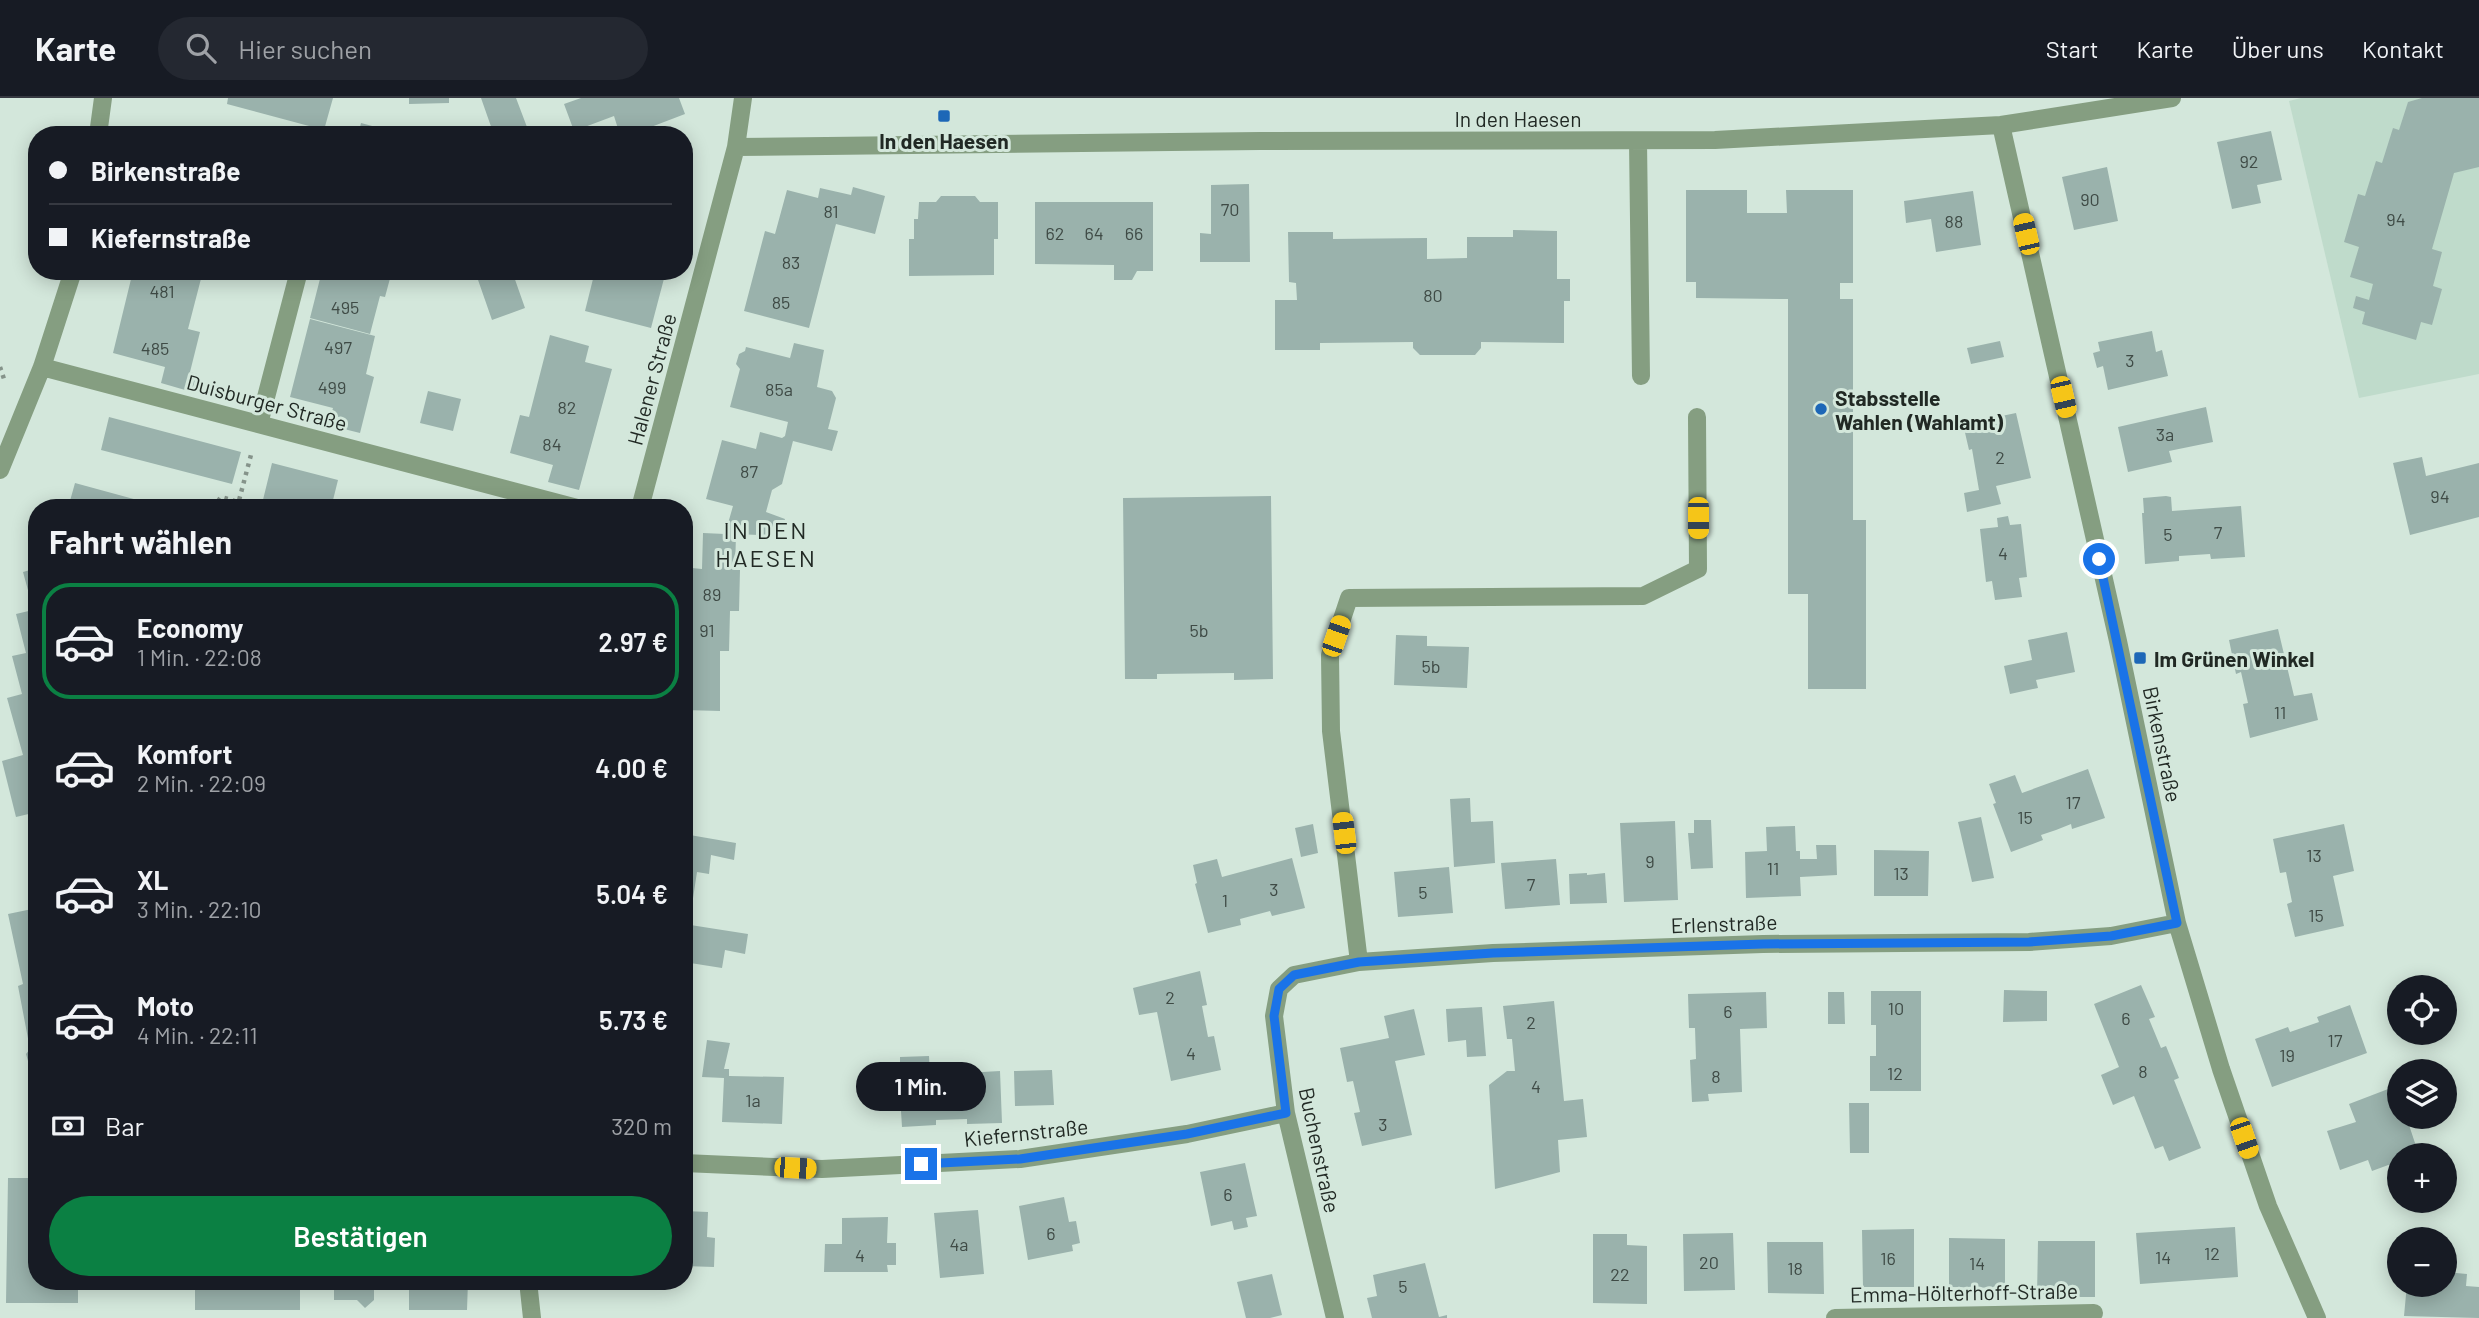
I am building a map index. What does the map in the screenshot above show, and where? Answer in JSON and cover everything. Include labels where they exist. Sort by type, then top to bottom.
[{"type":"street","points":[[99,126],[103,98]]},
{"type":"street","name":"Halener Straße","points":[[642,499],[736,147],[743,98]]},
{"type":"street","name":"In den Haesen","points":[[736,147],[1260,141],[1715,140],[2001,125],[2172,98]]},
{"type":"street","name":"Birkenstraße","points":[[2001,125],[2120,651],[2177,923],[2221,1069],[2268,1206],[2317,1318]]},
{"type":"street","points":[[1638,141],[1641,376]]},
{"type":"street","points":[[0,470],[42,367],[70,280]]},
{"type":"street","points":[[259,424],[297,280]]},
{"type":"street","name":"Duisburger Straße","points":[[42,367],[543,499]]},
{"type":"street","points":[[1359,962],[1331,731],[1330,654],[1349,598],[1643,596],[1698,569],[1697,417]]},
{"type":"street","name":"Erlenstraße","points":[[1279,989],[1294,975],[1359,962],[1493,953],[1763,944],[2029,942],[2111,936],[2177,923]]},
{"type":"street","name":"Buchenstraße","points":[[1279,989],[1274,1016],[1286,1113],[1335,1318]]},
{"type":"street","name":"Kiefernstraße","points":[[693,1163],[822,1169],[1020,1159],[1187,1134],[1286,1113]]},
{"type":"street","points":[[529,1290],[532,1318]]},
{"type":"street","name":"Emma-Hölterhoff-Straße","points":[[1836,1317],[2094,1313]]},
{"type":"path","points":[[239,499],[259,424]]},
{"type":"shaded area","points":[[2301,98],[2479,98],[2479,374],[2359,398],[2289,101]]},
{"type":"building","points":[[228,98],[333,98],[325,126],[309,126],[227,104]]},
{"type":"building","points":[[409,98],[449,98],[449,103],[409,104]]},
{"type":"building","points":[[481,98],[516,98],[527,126],[491,126]]},
{"type":"building","points":[[581,98],[679,98],[685,114],[654,126],[617,126],[614,116],[587,126],[572,126],[564,104]]},
{"type":"building","points":[[2422,98],[2479,98],[2479,167],[2454,173],[2432,249],[2442,252],[2433,286],[2442,289],[2432,325],[2421,322],[2416,340],[2362,324],[2365,312],[2353,308],[2356,296],[2369,300],[2373,284],[2350,277],[2359,247],[2344,242],[2358,194],[2365,196],[2376,161],[2382,163],[2393,128],[2399,130],[2408,102]]},
{"type":"building","points":[[2271,131],[2282,180],[2257,185],[2261,203],[2232,209],[2217,142]]},
{"type":"building","points":[[2107,167],[2118,221],[2074,230],[2062,177]]},
{"type":"building","points":[[1249,184],[1250,262],[1200,262],[1200,233],[1211,234],[1211,185]]},
{"type":"building","points":[[853,187],[885,196],[875,234],[836,224],[809,328],[744,311],[765,231],[775,234],[787,190],[818,198],[820,188],[851,195]]},
{"type":"building","name":"Stabsstelle Wahlen (Wahlamt)","points":[[1686,190],[1747,190],[1747,213],[1787,213],[1786,190],[1853,190],[1853,283],[1840,283],[1840,299],[1853,299],[1853,520],[1866,520],[1866,689],[1808,689],[1808,594],[1788,594],[1788,299],[1696,298],[1696,282],[1686,282]]},
{"type":"building","points":[[1973,191],[1981,245],[1936,252],[1931,219],[1906,223],[1904,201]]},
{"type":"building","points":[[941,196],[975,196],[980,202],[998,202],[994,275],[909,276],[909,239],[914,239],[914,219],[918,219],[919,202],[936,202]]},
{"type":"building","points":[[1035,202],[1153,202],[1153,271],[1137,271],[1132,280],[1114,280],[1114,265],[1035,264]]},
{"type":"building","points":[[1513,230],[1557,231],[1557,279],[1570,279],[1570,301],[1564,301],[1564,343],[1481,342],[1481,348],[1475,355],[1420,355],[1413,348],[1413,342],[1320,343],[1320,350],[1275,350],[1275,300],[1297,300],[1296,283],[1289,282],[1288,232],[1333,232],[1333,239],[1427,238],[1427,259],[1467,258],[1467,237],[1513,237]]},
{"type":"building","points":[[131,280],[201,280],[188,329],[200,332],[190,372],[197,374],[192,392],[161,383],[165,367],[113,353]]},
{"type":"building","points":[[320,280],[390,280],[385,297],[380,296],[370,334],[310,318]]},
{"type":"building","points":[[478,280],[515,280],[525,308],[492,320]]},
{"type":"building","points":[[593,280],[664,280],[651,328],[585,311]]},
{"type":"building","points":[[310,319],[375,336],[366,374],[374,377],[360,433],[328,425],[333,408],[290,397]]},
{"type":"building","points":[[2152,331],[2156,352],[2162,350],[2168,376],[2108,390],[2103,366],[2097,368],[2093,353],[2100,351],[2098,342]]},
{"type":"building","points":[[550,335],[589,346],[585,362],[612,369],[579,490],[548,482],[553,465],[510,453],[520,415],[529,417]]},
{"type":"building","points":[[2000,341],[2004,357],[1971,364],[1967,348]]},
{"type":"building","points":[[794,343],[824,350],[817,387],[832,391],[836,398],[828,429],[838,431],[832,451],[793,441],[782,484],[772,490],[766,512],[785,519],[781,536],[736,534],[735,570],[740,570],[739,611],[730,611],[729,651],[720,651],[720,711],[693,710],[693,568],[702,569],[703,533],[725,534],[733,506],[706,499],[722,440],[756,449],[760,432],[782,438],[785,436],[788,422],[730,407],[740,369],[736,364],[739,354],[745,351],[746,347],[790,358]]},
{"type":"building","points":[[428,391],[461,399],[453,431],[420,423]]},
{"type":"building","points":[[2206,407],[2213,442],[2169,451],[2172,462],[2128,472],[2118,427]]},
{"type":"building","points":[[2016,413],[2031,478],[1996,486],[2001,504],[1967,512],[1964,493],[1979,490],[1972,449],[1969,450],[1963,424]]},
{"type":"building","points":[[109,417],[241,452],[232,484],[101,450]]},
{"type":"building","points":[[2422,457],[2426,476],[2479,463],[2479,517],[2410,535],[2393,463]]},
{"type":"building","points":[[272,463],[338,480],[333,499],[263,499]]},
{"type":"building","points":[[75,483],[134,499],[71,499]]},
{"type":"building","points":[[1271,496],[1273,679],[1234,680],[1234,673],[1157,674],[1157,679],[1125,679],[1123,498]]},
{"type":"building","points":[[2171,497],[2172,511],[2241,506],[2245,557],[2211,559],[2210,554],[2179,556],[2179,561],[2145,564],[2143,498]]},
{"type":"building","points":[[2008,516],[2010,525],[2021,524],[2027,577],[2019,578],[2022,597],[1995,600],[1992,581],[1986,582],[1980,529],[1998,527],[1997,518]]},
{"type":"building","points":[[28,571],[28,590],[23,572]]},
{"type":"building","points":[[28,611],[28,814],[16,817],[2,761],[23,755],[7,698],[22,694],[12,656],[26,653],[16,614]]},
{"type":"building","points":[[2278,629],[2294,696],[2312,693],[2318,720],[2250,738],[2243,704],[2248,703],[2241,672],[2236,674],[2229,640]]},
{"type":"building","points":[[2067,632],[2075,672],[2036,680],[2038,688],[2010,694],[2004,666],[2032,660],[2028,640]]},
{"type":"building","points":[[1396,635],[1427,636],[1427,646],[1469,647],[1467,688],[1394,685]]},
{"type":"building","points":[[2088,769],[2105,818],[2072,829],[2071,824],[2041,835],[2043,840],[2011,852],[1993,804],[1996,803],[1989,784],[2015,775],[2022,793]]},
{"type":"building","points":[[1470,798],[1471,822],[1493,821],[1495,863],[1454,867],[1450,799]]},
{"type":"building","points":[[1981,817],[1994,878],[1972,882],[1958,822]]},
{"type":"building","points":[[1694,820],[1711,820],[1713,868],[1691,869],[1688,833],[1694,833]]},
{"type":"building","points":[[1675,821],[1678,900],[1624,902],[1620,823]]},
{"type":"building","points":[[1313,824],[1318,853],[1301,857],[1295,828]]},
{"type":"building","points":[[2344,824],[2354,871],[2333,876],[2344,926],[2295,937],[2287,904],[2292,902],[2286,872],[2280,873],[2273,839]]},
{"type":"building","points":[[1795,826],[1796,851],[1800,851],[1800,859],[1817,859],[1816,845],[1836,845],[1837,875],[1800,877],[1801,896],[1746,898],[1745,852],[1767,851],[1766,827]]},
{"type":"building","points":[[693,836],[736,843],[734,860],[711,855],[709,874],[697,872],[693,898]]},
{"type":"building","points":[[1874,850],[1929,851],[1928,896],[1874,896]]},
{"type":"building","points":[[1292,858],[1305,908],[1272,916],[1270,911],[1240,919],[1241,925],[1208,933],[1195,884],[1193,865],[1217,859],[1222,877]]},
{"type":"building","points":[[1556,859],[1560,905],[1505,909],[1501,863]]},
{"type":"building","points":[[1449,867],[1453,913],[1398,917],[1394,872]]},
{"type":"building","points":[[1605,873],[1607,903],[1570,904],[1569,874]]},
{"type":"building","points":[[28,910],[28,1038],[18,986],[23,984],[8,914]]},
{"type":"building","points":[[693,925],[748,934],[745,954],[725,950],[722,968],[693,963]]},
{"type":"building","points":[[1200,971],[1207,1005],[1202,1006],[1208,1037],[1214,1036],[1221,1070],[1171,1081],[1157,1012],[1139,1015],[1133,988]]},
{"type":"building","points":[[2141,985],[2155,1017],[2149,1019],[2161,1048],[2166,1046],[2179,1078],[2174,1080],[2201,1148],[2169,1161],[2163,1146],[2155,1149],[2134,1096],[2113,1105],[2101,1075],[2119,1067],[2094,1004]]},
{"type":"building","points":[[2004,990],[2047,991],[2047,1021],[2003,1022]]},
{"type":"building","points":[[1871,991],[1921,991],[1921,1091],[1870,1091],[1870,1056],[1876,1056],[1876,1025],[1871,1025]]},
{"type":"building","points":[[1766,992],[1767,1028],[1740,1029],[1742,1092],[1708,1094],[1709,1101],[1692,1102],[1690,1060],[1696,1059],[1695,1028],[1689,1028],[1688,994]]},
{"type":"building","points":[[1828,992],[1844,992],[1845,1024],[1828,1024]]},
{"type":"building","points":[[1554,1001],[1564,1101],[1583,1099],[1587,1137],[1558,1140],[1560,1172],[1495,1189],[1489,1085],[1507,1071],[1515,1071],[1512,1039],[1507,1039],[1503,1006]]},
{"type":"building","points":[[2350,1005],[2367,1053],[2272,1087],[2255,1039],[2288,1027],[2290,1032],[2319,1022],[2317,1017]]},
{"type":"building","points":[[1482,1007],[1486,1056],[1467,1057],[1466,1040],[1448,1042],[1446,1009]]},
{"type":"building","points":[[1414,1009],[1425,1055],[1395,1061],[1412,1135],[1362,1146],[1354,1113],[1360,1112],[1353,1081],[1347,1082],[1340,1048],[1389,1038],[1384,1016]]},
{"type":"building","points":[[707,1040],[730,1043],[724,1069],[729,1069],[729,1076],[784,1077],[782,1124],[722,1122],[724,1078],[702,1077]]},
{"type":"building","points":[[929,1056],[930,1075],[1000,1071],[1002,1123],[967,1124],[967,1119],[936,1120],[936,1125],[902,1127],[901,1111],[893,1111],[892,1098],[900,1098],[900,1057]]},
{"type":"building","points":[[1052,1070],[1054,1105],[1015,1106],[1014,1071]]},
{"type":"building","points":[[2387,1089],[2387,1129],[2410,1129],[2415,1143],[2387,1143],[2387,1165],[2372,1171],[2368,1160],[2340,1170],[2327,1131],[2356,1122],[2349,1104]]},
{"type":"building","points":[[1849,1103],[1869,1103],[1869,1153],[1850,1153]]},
{"type":"building","points":[[1245,1163],[1257,1216],[1246,1218],[1248,1227],[1234,1230],[1232,1221],[1211,1226],[1200,1172]]},
{"type":"building","points":[[8,1178],[28,1178],[28,1290],[78,1290],[78,1303],[6,1303]]},
{"type":"building","points":[[1064,1197],[1069,1222],[1076,1221],[1080,1243],[1072,1245],[1073,1251],[1028,1260],[1019,1206]]},
{"type":"building","points":[[978,1210],[984,1274],[940,1278],[934,1213]]},
{"type":"building","points":[[693,1211],[708,1212],[707,1237],[715,1238],[714,1267],[693,1266]]},
{"type":"building","points":[[888,1217],[887,1243],[896,1243],[896,1265],[887,1265],[888,1272],[824,1272],[825,1244],[842,1244],[842,1218]]},
{"type":"building","points":[[2235,1227],[2238,1277],[2140,1284],[2136,1233]]},
{"type":"building","points":[[1914,1229],[1914,1287],[1863,1287],[1862,1230]]},
{"type":"building","points":[[1733,1233],[1735,1290],[1684,1291],[1683,1234]]},
{"type":"building","points":[[1593,1234],[1627,1234],[1627,1245],[1647,1246],[1647,1304],[1593,1303]]},
{"type":"building","points":[[1949,1238],[2005,1239],[2005,1288],[1949,1287]]},
{"type":"building","points":[[2038,1241],[2095,1241],[2095,1297],[2037,1297]]},
{"type":"building","points":[[1767,1242],[1823,1242],[1824,1294],[1768,1293]]},
{"type":"building","points":[[1425,1263],[1439,1317],[1447,1315],[1447,1318],[1372,1318],[1367,1298],[1377,1296],[1373,1275]]},
{"type":"building","points":[[2457,1273],[2467,1274],[2466,1286],[2479,1287],[2479,1318],[2404,1316],[2406,1297],[2457,1297]]},
{"type":"building","points":[[1272,1274],[1282,1315],[1246,1318],[1237,1282]]},
{"type":"building","points":[[195,1290],[300,1290],[300,1310],[195,1310]]},
{"type":"building","points":[[334,1290],[374,1290],[374,1300],[365,1308],[357,1300],[334,1300]]},
{"type":"building","points":[[409,1290],[468,1290],[467,1310],[409,1310]]},
{"type":"place","name":"In den Haesen","points":[[944,116]]},
{"type":"place","name":"Stabsstelle Wahlen (Wahlamt)","points":[[1821,409]]},
{"type":"place","name":"Im Grünen Winkel","points":[[2140,658]]},
{"type":"district","name":"IN DEN HAESEN","points":[[766,543]]},
{"type":"route","points":[[921,1164],[1020,1159],[1187,1134],[1286,1113],[1274,1016],[1279,989],[1294,975],[1359,962],[1493,953],[1763,944],[2029,942],[2111,936],[2177,923],[2099,559]]}]
